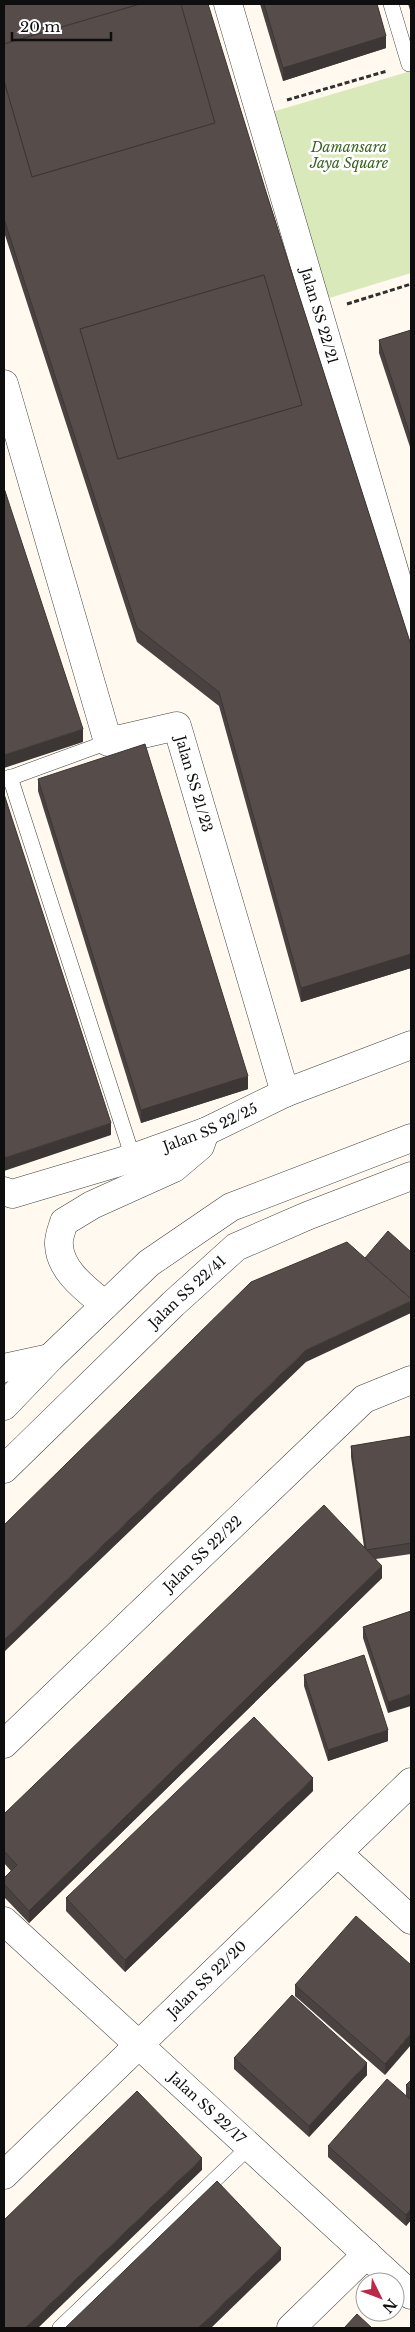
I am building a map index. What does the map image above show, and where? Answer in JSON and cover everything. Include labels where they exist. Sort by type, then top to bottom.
[{"type":"street","name":"Jalan SS 22/21","points":[[228,4],[411,628]]},
{"type":"street","points":[[4,384],[9,420],[108,742]]},
{"type":"street","name":"Jalan SS 21/23","points":[[108,742],[178,726],[285,1093]]},
{"type":"street","name":"Jalan SS 22/25","points":[[4,1192],[12,1194],[133,1158],[205,1132],[285,1093],[411,1045]]},
{"type":"street","points":[[105,1305],[76,1281],[63,1261],[58,1244],[64,1222],[92,1205],[174,1168],[200,1146],[205,1132]]},
{"type":"street","points":[[4,1406],[50,1358],[149,1263],[232,1207],[411,1138]]},
{"type":"street","name":"Jalan SS 22/41","points":[[5,1463],[236,1247],[307,1216],[411,1176]]},
{"type":"street","points":[[4,1368],[50,1358]]},
{"type":"street","name":"Jalan SS 22/22","points":[[4,1744],[364,1399],[411,1380]]},
{"type":"street","name":"Jalan SS 22/20","points":[[4,2175],[411,1782]]},
{"type":"street","points":[[338,1853],[411,1920]]},
{"type":"street","name":"Jalan SS 22/17","points":[[4,1920],[411,2294]]},
{"type":"street","points":[[291,2328],[367,2254]]},
{"type":"lane","points":[[391,4],[409,64]]},
{"type":"lane","points":[[108,742],[7,778],[133,1158]]},
{"type":"lane","points":[[60,2328],[250,2146]]},
{"type":"path","points":[[259,108],[409,64]]},
{"type":"path","points":[[319,312],[411,284]]},
{"type":"green space","name":"Damansara Jaya Square","points":[[411,71],[411,273],[326,299],[272,112]]},
{"type":"building","points":[[4,4],[140,4],[4,44]]},
{"type":"building","points":[[140,4],[181,4],[215,123],[32,177],[4,81],[4,44]]},
{"type":"building","points":[[181,4],[208,4],[411,645],[411,954],[301,988],[219,692],[137,628],[4,219],[4,81],[32,177],[215,123]],"holes":[[[264,275],[302,405],[118,459],[80,329]]]},
{"type":"building","points":[[264,4],[377,4],[386,36],[283,68]]},
{"type":"building","points":[[264,275],[302,405],[118,459],[80,329]]},
{"type":"building","points":[[411,330],[411,438],[379,340]]},
{"type":"building","points":[[4,488],[83,729],[4,755]]},
{"type":"building","points":[[145,744],[248,1076],[141,1110],[38,779]]},
{"type":"building","points":[[4,794],[111,1123],[4,1158]]},
{"type":"building","points":[[388,1231],[411,1252],[411,1299],[365,1258]]},
{"type":"building","points":[[347,1242],[411,1301],[306,1350],[4,1640],[4,1525],[251,1282]]},
{"type":"building","points":[[411,1436],[411,1543],[366,1550],[351,1446]]},
{"type":"building","points":[[324,1505],[382,1566],[29,1911],[4,1884],[4,1878],[17,1865],[4,1851],[4,1814]]},
{"type":"building","points":[[411,1611],[411,1694],[388,1702],[363,1627]]},
{"type":"building","points":[[364,1655],[388,1730],[328,1750],[304,1675]]},
{"type":"building","points":[[254,1717],[313,1778],[125,1960],[66,1898]]},
{"type":"building","points":[[356,1916],[411,1965],[411,2033],[385,2064],[295,1985]]},
{"type":"building","points":[[292,1995],[367,2063],[309,2126],[234,2058]]},
{"type":"building","points":[[387,2079],[411,2100],[411,2209],[406,2215],[328,2146]]},
{"type":"building","points":[[411,2080],[411,2090],[406,2085]]},
{"type":"building","points":[[137,2091],[202,2158],[25,2328],[4,2328],[4,2220]]},
{"type":"building","points":[[217,2181],[281,2248],[198,2328],[65,2328]]},
{"type":"building","points":[[355,2316],[355,2322],[366,2322],[372,2328],[344,2328]]}]
